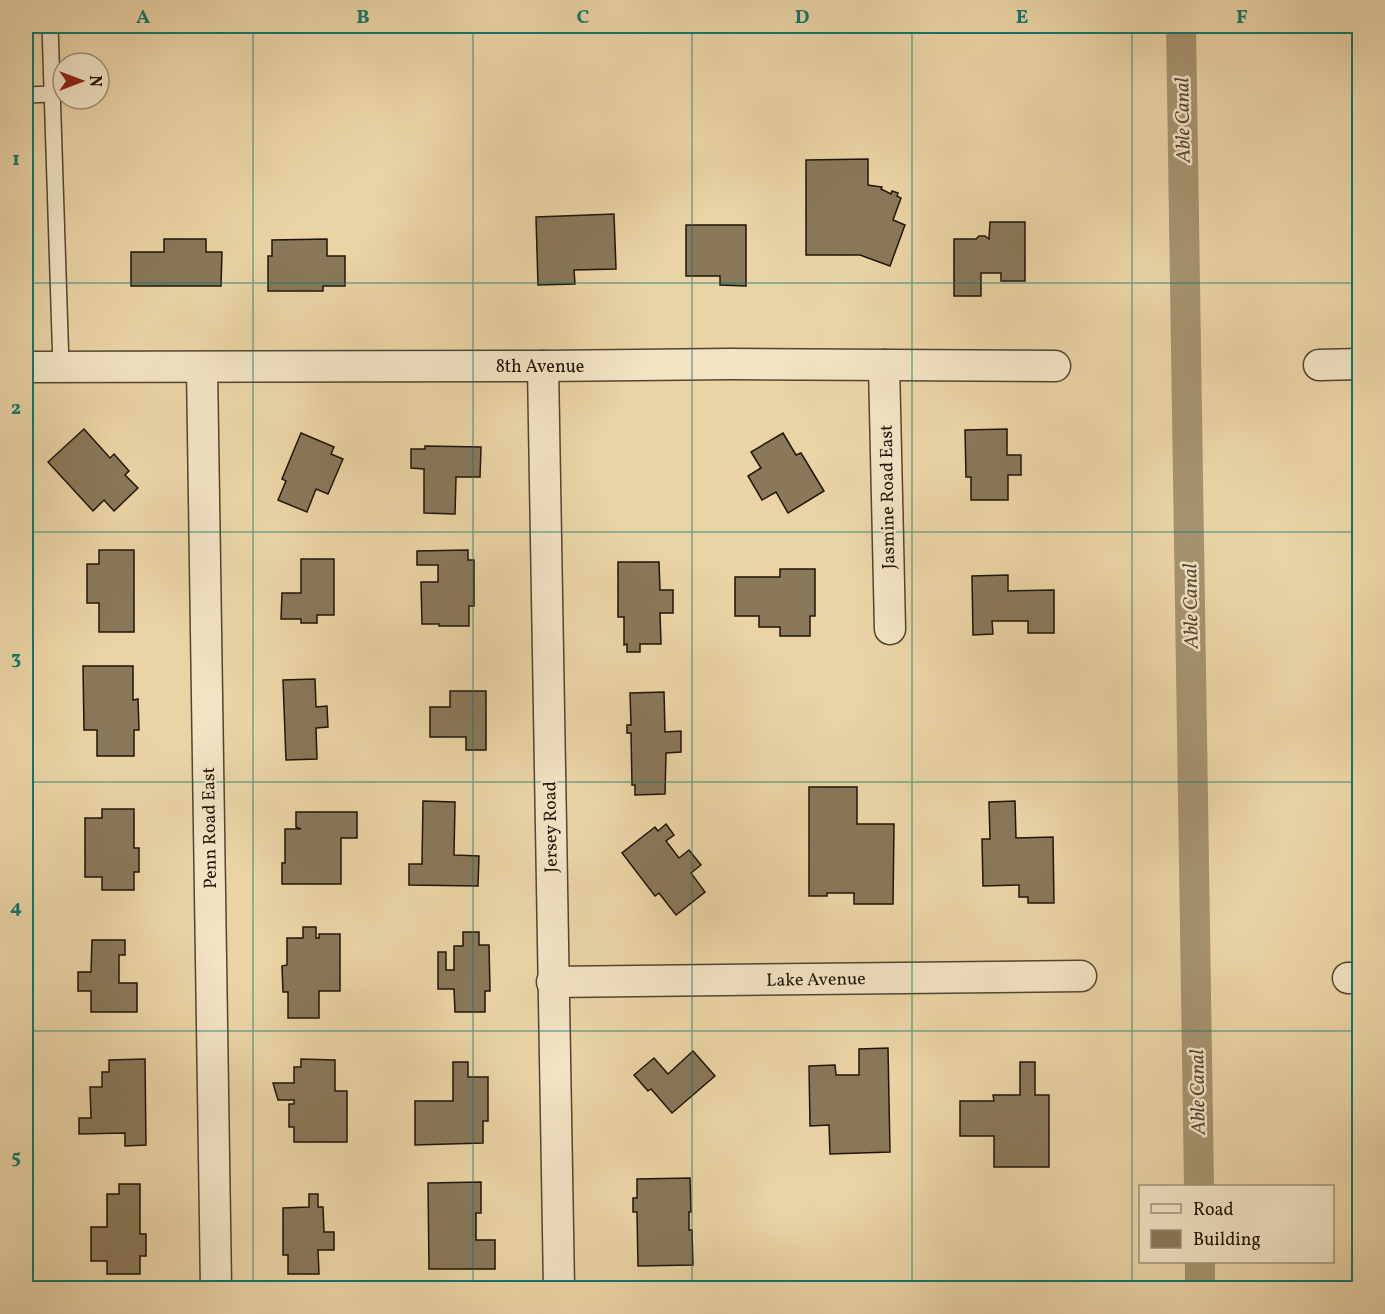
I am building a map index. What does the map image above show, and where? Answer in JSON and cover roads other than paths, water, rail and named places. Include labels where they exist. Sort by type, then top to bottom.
[{"type":"street","name":"8th Avenue","points":[[26,367],[730,364],[1055,366]]},
{"type":"street","points":[[1319,365],[1359,364]]},
{"type":"street","name":"Jasmine Road East","points":[[884,365],[890,629]]},
{"type":"street","name":"Jersey Road","points":[[543,366],[558,1288]]},
{"type":"street","name":"Penn Road East","points":[[202,367],[216,1288]]},
{"type":"street","name":"Lake Avenue","points":[[552,982],[1081,976]]},
{"type":"lane","points":[[50,26],[51,60]]},
{"type":"lane","points":[[26,95],[51,94]]},
{"type":"lane","points":[[53,111],[61,367]]},
{"type":"waterway","name":"Able Canal","points":[[1181,26],[1199,1185]]},
{"type":"waterway","name":"Able Canal","points":[[1200,1263],[1200,1288]]}]
